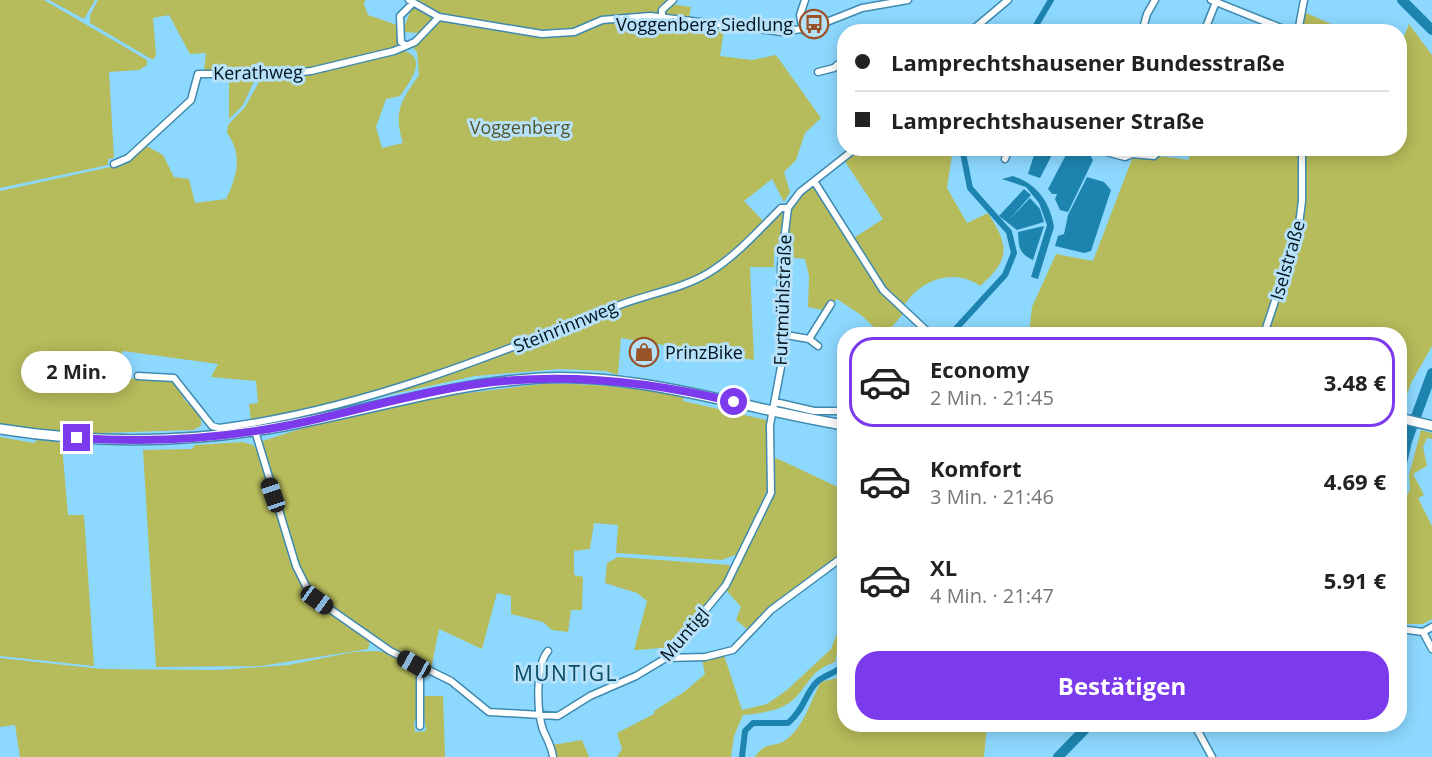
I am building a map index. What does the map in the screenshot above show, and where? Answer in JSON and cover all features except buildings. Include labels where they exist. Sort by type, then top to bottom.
[{"type":"main road","points":[[0,429],[118,440],[187,438],[255,431],[477,384],[573,378],[632,382],[687,390],[774,406],[837,422]]},
{"type":"main road","points":[[1407,420],[1431,426]]},
{"type":"street","points":[[662,16],[662,10],[673,0]]},
{"type":"street","points":[[803,30],[800,15],[805,0]]},
{"type":"street","points":[[406,46],[401,42],[400,16],[411,2],[439,17],[542,34],[574,32],[602,20],[662,16],[738,28],[782,32],[803,30],[862,8],[908,0]]},
{"type":"street","points":[[979,24],[1008,0]]},
{"type":"street","points":[[1144,24],[1155,0]]},
{"type":"street","points":[[1300,24],[1304,0]]},
{"type":"street","points":[[1207,24],[1214,1],[1271,24]]},
{"type":"street","name":"Kerathweg","points":[[114,164],[128,158],[190,100],[198,74],[300,73],[406,46],[415,42],[439,17]]},
{"type":"street","points":[[818,72],[837,65]]},
{"type":"street","name":"Furtmühlstraße","points":[[774,406],[781,367],[781,260],[788,208],[800,192],[846,156]]},
{"type":"street","name":"Iselstraße","points":[[1266,327],[1298,232],[1302,201],[1302,156]]},
{"type":"street","points":[[814,181],[883,290],[923,327]]},
{"type":"street","name":"Steinrinnweg","points":[[138,376],[174,378],[212,426],[219,428],[294,416],[384,394],[537,339],[631,300],[696,279],[733,255],[781,208],[788,208]]},
{"type":"street","points":[[809,339],[831,304]]},
{"type":"street","points":[[780,334],[809,339],[818,346]]},
{"type":"street","points":[[774,406],[814,411],[837,411]]},
{"type":"street","name":"Muntigl","points":[[255,431],[296,566],[308,590],[328,608],[390,651],[451,681],[489,712],[541,716],[563,713],[590,696],[636,676],[666,658],[726,585],[771,493],[770,425],[774,406]]},
{"type":"street","points":[[666,658],[705,657],[733,650],[771,610],[837,561]]},
{"type":"street","points":[[1407,629],[1423,632],[1432,627]]},
{"type":"street","points":[[1423,632],[1432,650]]},
{"type":"street","points":[[548,651],[543,659],[537,685],[543,729],[553,757]]},
{"type":"street","points":[[420,667],[420,726]]},
{"type":"street","points":[[1198,732],[1212,757]]},
{"type":"green space","points":[[0,0],[44,0],[147,60],[147,65],[139,70],[109,72],[114,158],[108,159],[108,165],[0,188]]},
{"type":"green space","points":[[49,0],[95,0],[84,19]]},
{"type":"green space","points":[[98,0],[365,0],[368,15],[397,25],[399,43],[393,50],[308,70],[284,72],[204,70],[206,53],[190,54],[169,15],[153,18],[156,55],[153,60],[90,23],[90,15]]},
{"type":"green space","name":"Voggenberg","points":[[415,0],[673,0],[670,4],[691,7],[688,23],[724,30],[720,56],[752,60],[776,55],[821,118],[805,133],[796,160],[784,172],[790,192],[784,202],[772,179],[744,201],[767,225],[780,212],[789,216],[793,206],[812,184],[849,241],[883,219],[844,160],[850,156],[952,156],[947,188],[967,223],[988,213],[1003,243],[1002,260],[980,286],[960,277],[938,279],[928,283],[911,297],[904,306],[907,309],[892,327],[874,327],[861,315],[837,299],[834,302],[829,300],[823,310],[808,307],[809,276],[805,259],[786,257],[786,250],[774,250],[774,267],[750,267],[754,360],[621,338],[618,375],[606,371],[560,369],[475,376],[329,408],[296,418],[251,421],[249,404],[258,403],[256,381],[211,377],[218,364],[123,351],[111,374],[123,378],[175,381],[184,399],[201,417],[201,426],[193,430],[99,433],[98,436],[0,425],[0,191],[115,166],[145,145],[163,155],[174,177],[189,179],[195,203],[226,199],[237,166],[235,149],[227,133],[228,125],[245,107],[262,77],[286,76],[404,51],[415,59],[415,71],[400,96],[386,99],[376,127],[382,148],[403,143],[399,123],[400,107],[419,75],[417,52],[409,44],[419,33],[402,32]]},
{"type":"green space","points":[[1304,12],[1331,24],[1302,24]]},
{"type":"green space","points":[[1409,24],[1432,55],[1432,346],[1407,395],[1407,327],[1030,327],[1032,307],[1056,254],[1093,261],[1132,159],[1160,156],[1188,160],[1190,156],[1407,156],[1407,29]]},
{"type":"green space","points":[[229,75],[255,79],[243,105],[229,119]]},
{"type":"green space","points":[[542,384],[596,385],[666,394],[684,397],[683,401],[766,420],[769,485],[740,553],[722,560],[616,553],[618,525],[594,523],[590,549],[574,551],[574,575],[583,577],[582,610],[571,610],[568,632],[552,630],[543,622],[511,614],[511,596],[497,593],[482,649],[439,629],[431,669],[360,629],[326,604],[312,590],[301,577],[259,442],[307,427],[443,396]]},
{"type":"green space","points":[[1421,430],[1432,433],[1432,439],[1427,438],[1423,447],[1427,466],[1413,474],[1424,495],[1418,498],[1432,526],[1432,619],[1423,624],[1407,624],[1409,475]]},
{"type":"green space","points":[[0,437],[34,443],[37,440],[58,442],[62,445],[68,515],[84,515],[94,666],[0,656]]},
{"type":"green space","points":[[243,442],[253,445],[258,451],[307,590],[371,637],[368,649],[261,666],[156,667],[143,450],[192,449],[195,445]]},
{"type":"green space","points":[[774,457],[837,487],[837,558],[747,629],[736,620],[741,607],[726,590],[773,485]]},
{"type":"green space","points":[[618,557],[729,565],[731,568],[723,584],[671,647],[634,650],[647,601],[637,593],[605,583],[607,563]]},
{"type":"green space","points":[[837,634],[835,662],[816,672],[792,701],[772,710],[743,715],[734,736],[731,757],[617,757],[622,749],[617,733],[654,714],[654,711],[684,692],[705,674],[702,659],[724,655],[742,710],[767,704],[787,690],[831,649]]},
{"type":"green space","points":[[376,651],[398,657],[417,671],[415,732],[426,731],[422,696],[443,696],[445,757],[20,757],[15,725],[0,727],[0,658],[102,669],[218,670],[289,665],[353,652]]},
{"type":"green space","points":[[837,678],[837,732],[986,732],[984,757],[755,757],[762,748],[778,744],[793,733],[803,720],[821,682]]},
{"type":"green space","points":[[582,740],[589,757],[555,757],[552,745]]},
{"type":"water","points":[[1034,156],[1051,156],[1040,178],[1028,174]]},
{"type":"water","points":[[1065,156],[1091,156],[1093,160],[1068,212],[1060,210],[1055,199],[1057,194],[1052,194],[1048,189]]},
{"type":"water","points":[[1013,176],[1029,184],[1041,195],[1052,218],[1054,227],[1038,279],[1031,277],[1047,225],[1039,203],[1026,187],[1002,179]]},
{"type":"water","points":[[1087,177],[1104,182],[1111,190],[1091,251],[1084,253],[1055,246],[1058,236],[1064,234],[1068,215]]},
{"type":"water","points":[[1024,189],[1031,195],[1008,221],[1030,198],[1040,209],[1044,222],[1017,230],[999,216]]},
{"type":"water","points":[[1044,226],[1033,260],[1024,255],[1020,249],[1018,232]]},
{"type":"waterway","points":[[1037,24],[1051,0]]},
{"type":"waterway","points":[[1402,0],[1432,30]]},
{"type":"waterway","points":[[957,327],[1005,275],[1014,253],[1009,232],[970,188],[964,156]]},
{"type":"waterway","points":[[1407,441],[1432,373]]},
{"type":"waterway","points":[[742,757],[745,731],[753,723],[788,723],[815,684],[837,670]]},
{"type":"waterway","points":[[1058,757],[1082,732]]},
{"type":"place","name":"Voggenberg Siedlung","points":[[814,24]]},
{"type":"place","name":"PrinzBike","points":[[644,352]]},
{"type":"district","name":"MUNTIGL","points":[[566,673]]},
{"type":"route","points":[[77,438],[161,440],[211,437],[326,417],[440,390],[542,378],[632,382],[687,390],[734,402]]}]
